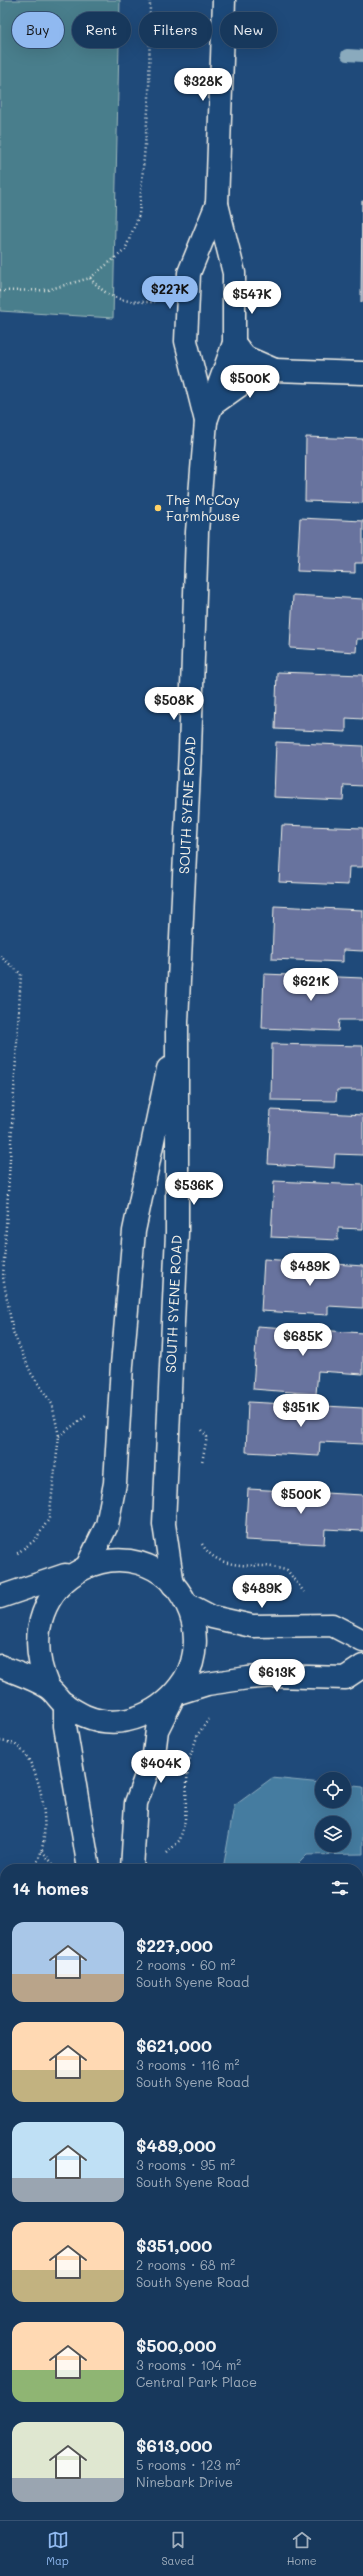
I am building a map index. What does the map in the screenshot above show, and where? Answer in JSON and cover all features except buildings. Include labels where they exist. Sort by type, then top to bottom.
[{"type":"street","name":"SOUTH SYENE ROAD","points":[[173,1585],[164,1524],[177,1233],[177,1022],[190,750],[197,532],[209,413],[234,344],[234,273],[217,204],[224,0]]},
{"type":"street","name":"SOUTH SYENE ROAD","points":[[209,413],[186,342],[188,287],[189,272],[217,204]]},
{"type":"street","points":[[234,344],[245,357],[275,370]]},
{"type":"street","points":[[209,413],[250,378],[275,370],[363,373]]},
{"type":"street","name":"SOUTH SYENE ROAD","points":[[88,1564],[107,1525],[115,1483],[122,1365],[134,1231],[177,1022]]},
{"type":"street","name":"SOUTH SYENE ROAD","points":[[132,1864],[136,1803],[154,1754],[157,1730],[175,1694],[188,1675],[194,1651],[194,1628],[187,1604],[173,1585],[155,1571],[134,1562],[111,1560],[88,1564],[68,1574],[53,1588],[41,1606],[35,1626],[34,1647],[38,1668],[48,1687],[64,1704],[86,1716],[109,1721],[134,1719],[156,1710],[175,1694]]},
{"type":"street","points":[[0,1597],[68,1574]]},
{"type":"street","points":[[187,1604],[212,1617],[252,1626],[332,1626],[363,1641]]},
{"type":"street","points":[[0,1666],[48,1687]]},
{"type":"street","points":[[175,1694],[207,1684],[248,1678],[273,1676],[345,1678],[363,1666]]},
{"type":"street","points":[[64,1704],[64,1726],[88,1864]]},
{"type":"path","points":[[0,291],[47,290],[90,278],[125,250],[139,215],[149,99],[150,0]]},
{"type":"path","points":[[90,278],[103,292],[130,302],[147,302]]},
{"type":"path","points":[[0,956],[21,974],[3,1277],[13,1332],[31,1373],[52,1404],[59,1436],[49,1519],[35,1540],[10,1559]]},
{"type":"path","points":[[59,1436],[92,1411]]},
{"type":"path","points":[[201,1466],[207,1438]]},
{"type":"path","points":[[199,1539],[205,1550],[224,1563],[239,1567],[264,1566],[287,1570],[297,1582]]},
{"type":"path","points":[[176,1842],[180,1840],[185,1820],[188,1763],[198,1734],[209,1719],[215,1716]]},
{"type":"path","points":[[0,1740],[16,1744],[26,1754],[35,1770],[45,1824],[42,1851],[36,1864]]},
{"type":"path","points":[[42,1851],[53,1864]]},
{"type":"green space","points":[[0,0],[120,0],[120,12],[72,12],[72,48],[119,48],[113,318],[0,311]]},
{"type":"water","points":[[272,1778],[315,1782],[315,1808],[351,1808],[351,1786],[363,1787],[363,1854],[307,1855],[298,1864],[224,1864],[234,1806]]},
{"type":"waterway","points":[[347,55],[363,56]]},
{"type":"place","name":"The McCoy Farmhouse","points":[[158,508]]}]
